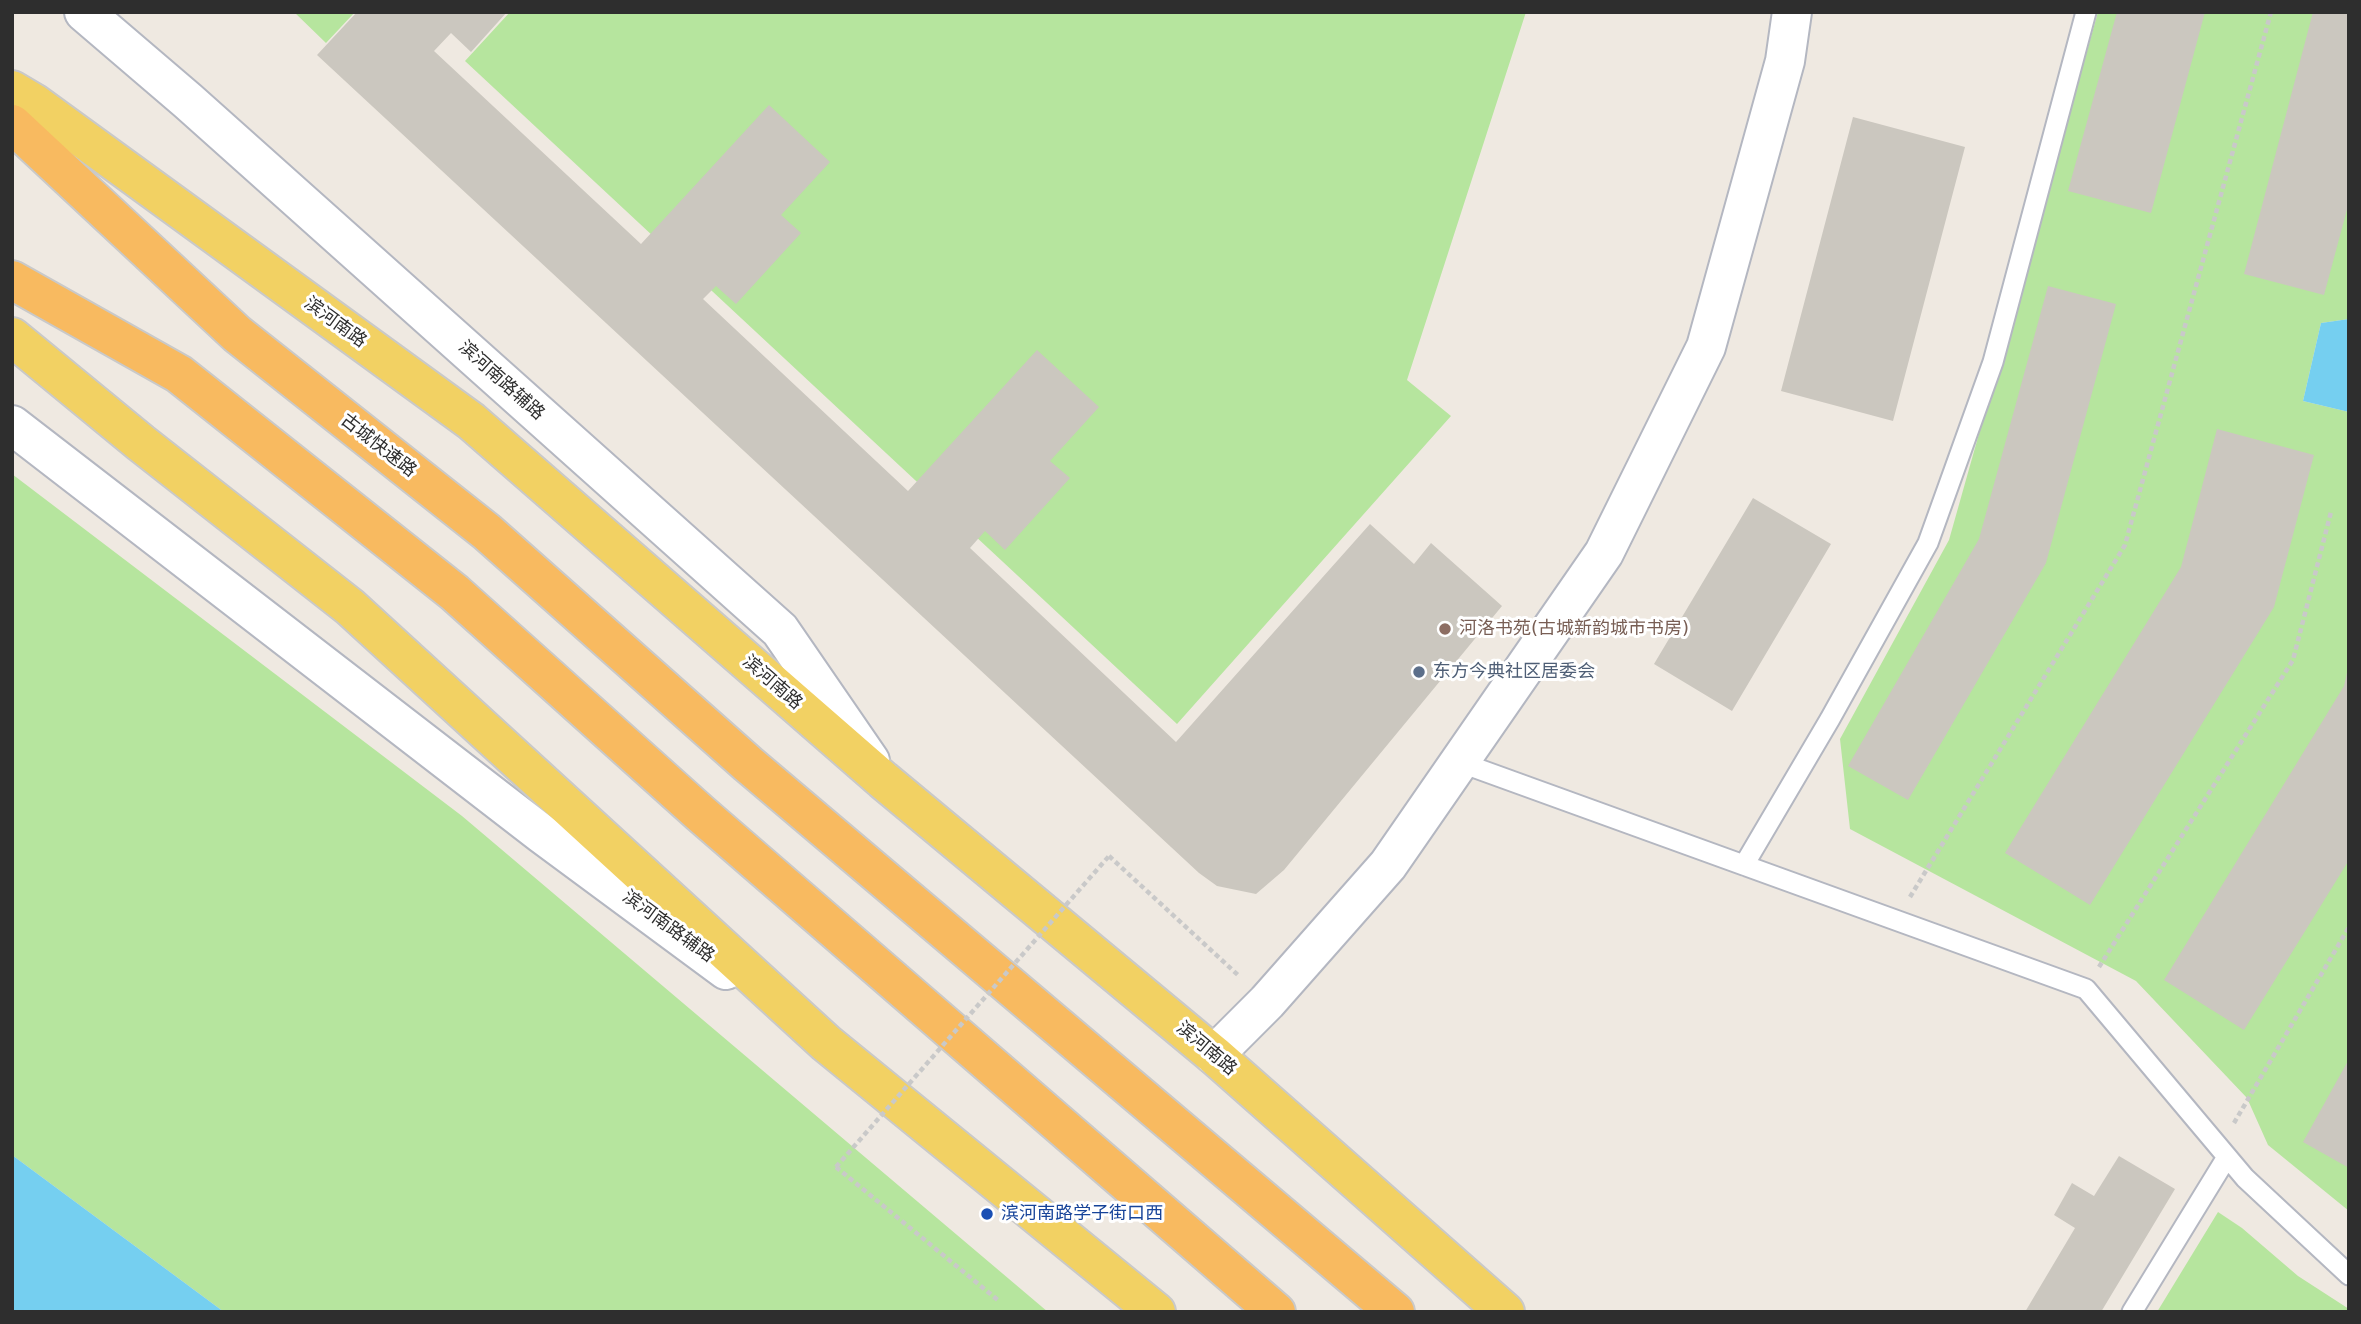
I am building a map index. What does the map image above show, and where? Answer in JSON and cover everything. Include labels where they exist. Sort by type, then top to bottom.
[{"type":"highway","name":"古城快速路","points":[[12,124],[237,334],[487,532],[748,764],[1395,1312]]},
{"type":"highway","points":[[12,280],[179,374],[455,593],[700,813],[1276,1312]]},
{"type":"main road","name":"滨河南路辅路","points":[[84,12],[188,101],[780,630],[883,780]]},
{"type":"main road","points":[[1214,1055],[1267,1002],[1388,865],[1604,553],[1706,347],[1785,61],[1793,12]]},
{"type":"main road","name":"滨河南路","points":[[12,90],[34,103],[471,421],[883,780],[1214,1055],[1505,1312]]},
{"type":"main road","points":[[12,337],[141,443],[350,607],[826,1044],[1156,1312]]},
{"type":"main road","name":"滨河南路辅路","points":[[12,425],[542,834],[826,1044]]},
{"type":"lane","points":[[1744,864],[1830,719],[1928,542],[1993,362],[2086,12]]},
{"type":"lane","points":[[1459,762],[2085,989],[2245,1178],[2349,1275]]},
{"type":"lane","points":[[2132,1312],[2223,1152]]},
{"type":"path","points":[[1896,920],[2124,545],[2271,12]]},
{"type":"path","points":[[2085,989],[2293,660],[2331,512]]},
{"type":"path","points":[[999,1301],[836,1167],[1109,856],[1267,1002]]},
{"type":"path","points":[[2223,1152],[2349,927]]},
{"type":"green space","points":[[294,12],[355,12],[326,43]]},
{"type":"green space","points":[[510,12],[1526,12],[1407,380],[1451,416],[1177,724],[465,61]]},
{"type":"green space","points":[[2098,12],[2349,12],[2349,319],[2321,323],[2303,401],[2349,412],[2349,1211],[2268,1145],[2247,1098],[2136,981],[1850,829],[1840,739],[1949,540]]},
{"type":"green space","points":[[12,474],[462,816],[1048,1312],[224,1312],[12,1155]]},
{"type":"green space","points":[[2218,1212],[2242,1228],[2298,1276],[2349,1309],[2349,1312],[2157,1312]]},
{"type":"water","points":[[2349,319],[2349,412],[2303,401],[2321,323]]},
{"type":"water","points":[[12,1155],[224,1312],[12,1312]]},
{"type":"building","points":[[357,12],[507,12],[471,52],[451,33],[434,51],[641,244],[769,105],[830,162],[781,215],[801,233],[736,304],[716,286],[703,299],[908,491],[1037,350],[1099,407],[1050,461],[1070,478],[1005,550],[985,531],[970,548],[1176,742],[1370,524],[1414,564],[1431,543],[1502,606],[1284,870],[1256,894],[1217,886],[1199,873],[317,55]]},
{"type":"building","points":[[2117,12],[2205,12],[2151,213],[2068,191]]},
{"type":"building","points":[[2313,12],[2349,12],[2349,202],[2324,295],[2244,274]]},
{"type":"building","points":[[1853,117],[1965,147],[1893,421],[1781,391]]},
{"type":"building","points":[[2048,286],[2116,304],[2046,563],[1908,800],[1848,766],[1979,539]]},
{"type":"building","points":[[2217,429],[2314,455],[2274,607],[2090,905],[2005,853],[2181,567]]},
{"type":"building","points":[[1753,498],[1831,544],[1732,711],[1654,664]]},
{"type":"building","points":[[2348,668],[2349,860],[2244,1030],[2164,980],[2344,686]]},
{"type":"building","points":[[2349,1059],[2349,1168],[2303,1142]]},
{"type":"building","points":[[2119,1156],[2175,1189],[2101,1312],[2025,1312],[2075,1228],[2054,1215],[2072,1183],[2094,1196]]},
{"type":"place","name":"河洛书苑(古城新韵城市书房)","points":[[1445,629]]},
{"type":"place","name":"东方今典社区居委会","points":[[1419,672]]},
{"type":"place","name":"滨河南路学子街口西","points":[[987,1214]]}]
